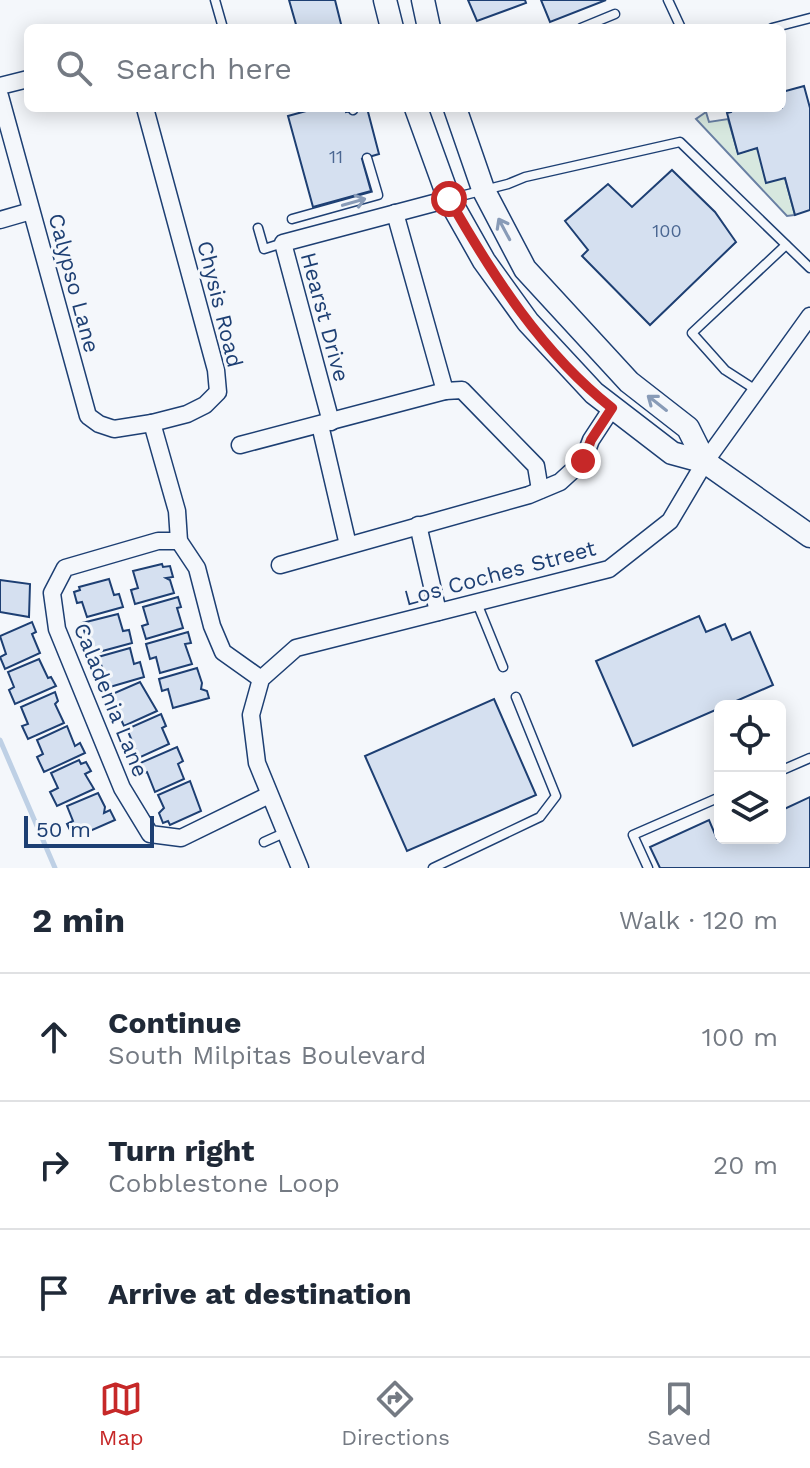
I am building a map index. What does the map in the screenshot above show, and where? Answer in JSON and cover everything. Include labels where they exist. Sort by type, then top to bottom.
[{"type":"main road","points":[[385,0],[391,24]]},
{"type":"main road","points":[[423,0],[428,24]]},
{"type":"main road","points":[[417,112],[449,199],[484,261],[528,322],[612,408],[672,453],[705,462],[810,536]]},
{"type":"main road","points":[[456,112],[483,189],[525,269],[629,382],[688,428],[705,462]]},
{"type":"street","points":[[0,86],[24,80]]},
{"type":"street","name":"Calypso Lane","points":[[0,96],[88,416],[114,429],[152,423]]},
{"type":"street","name":"Chysis Road","points":[[146,112],[216,370],[218,392],[205,405],[187,414],[152,423]]},
{"type":"street","name":"Hearst Drive","points":[[348,545],[326,424],[283,243],[449,199]]},
{"type":"street","points":[[0,220],[31,211]]},
{"type":"street","points":[[395,213],[445,391]]},
{"type":"street","name":"Los Coches Street","points":[[261,679],[296,648],[609,569],[670,521],[705,462],[810,316]]},
{"type":"street","points":[[240,445],[445,391],[462,390],[536,466],[540,490]]},
{"type":"street","points":[[280,565],[560,482],[583,461],[591,440],[612,408]]},
{"type":"street","points":[[152,423],[177,511],[179,541],[197,568],[212,626],[223,652],[261,679],[251,715],[257,763],[300,868]]},
{"type":"street","points":[[418,525],[438,612]]},
{"type":"street","name":"Caladenia Lane","points":[[179,541],[158,541],[65,568],[52,593],[57,629],[122,788],[150,834],[181,838],[269,795]]},
{"type":"lane","points":[[215,0],[222,24]]},
{"type":"lane","points":[[668,0],[679,24]]},
{"type":"lane","points":[[591,24],[615,14]]},
{"type":"lane","points":[[786,24],[810,18]]},
{"type":"lane","points":[[449,199],[680,142],[810,268]]},
{"type":"lane","points":[[292,219],[378,195],[367,158]]},
{"type":"lane","points":[[258,228],[264,249],[283,243]]},
{"type":"lane","points":[[756,390],[725,370],[692,333],[786,245]]},
{"type":"lane","points":[[477,602],[503,667]]},
{"type":"lane","points":[[433,868],[540,817],[556,796],[516,697]]},
{"type":"lane","points":[[786,768],[810,758]]},
{"type":"lane","points":[[648,868],[633,835],[714,800]]},
{"type":"lane","points":[[264,842],[286,838]]},
{"type":"shaded area","points":[[706,112],[709,122],[728,119],[738,153],[757,148],[785,178],[795,215],[787,216],[696,119]]},
{"type":"building","points":[[289,0],[335,0],[341,24],[296,24]]},
{"type":"building","points":[[468,0],[525,0],[526,3],[477,21]]},
{"type":"building","points":[[541,0],[606,0],[550,22]]},
{"type":"building","points":[[804,86],[810,108],[810,210],[795,215],[785,178],[766,183],[757,148],[738,154],[727,113],[786,112],[786,91]]},
{"type":"building","points":[[302,112],[368,112],[379,154],[362,159],[371,191],[313,207],[288,116]]},
{"type":"building","points":[[672,170],[715,212],[736,242],[650,325],[582,256],[588,250],[565,221],[608,184],[632,207]]},
{"type":"building","points":[[162,564],[163,567],[170,566],[173,577],[166,578],[170,580],[174,593],[135,604],[131,590],[138,588],[133,571]]},
{"type":"building","points":[[109,579],[114,595],[119,594],[123,607],[87,617],[82,602],[77,603],[74,592],[80,590],[79,587]]},
{"type":"building","points":[[0,580],[30,584],[29,617],[0,612]]},
{"type":"building","points":[[178,597],[181,607],[177,608],[183,628],[146,639],[142,626],[148,624],[143,607]]},
{"type":"building","points":[[118,614],[123,631],[129,630],[132,643],[95,653],[91,632],[85,634],[82,623]]},
{"type":"building","points":[[699,616],[706,632],[725,624],[732,640],[750,632],[773,685],[739,700],[714,700],[714,711],[633,746],[596,661]]},
{"type":"building","points":[[32,622],[36,632],[32,634],[40,653],[5,669],[0,657],[6,654],[0,636]]},
{"type":"building","points":[[188,632],[191,643],[185,644],[192,664],[160,673],[156,657],[150,659],[146,644]]},
{"type":"building","points":[[130,648],[134,664],[140,662],[144,677],[103,689],[100,679],[106,677],[98,657]]},
{"type":"building","points":[[39,659],[48,678],[51,677],[56,686],[15,704],[9,690],[14,687],[8,672]]},
{"type":"building","points":[[197,668],[201,689],[207,691],[209,698],[173,708],[168,689],[162,691],[159,679]]},
{"type":"building","points":[[140,682],[157,711],[124,726],[117,711],[112,713],[107,702],[112,700],[110,695]]},
{"type":"building","points":[[55,692],[58,701],[55,704],[64,723],[28,739],[22,726],[28,724],[21,707]]},
{"type":"building","points":[[494,699],[536,795],[407,851],[365,756]]},
{"type":"building","points":[[161,714],[166,726],[162,728],[169,744],[134,760],[130,751],[135,748],[127,729]]},
{"type":"building","points":[[67,726],[75,746],[80,743],[85,753],[44,772],[37,757],[43,754],[37,740]]},
{"type":"building","points":[[177,747],[183,761],[178,764],[184,779],[155,792],[147,772],[142,774],[138,764]]},
{"type":"building","points":[[79,760],[81,764],[86,762],[91,771],[85,774],[94,789],[57,806],[50,792],[58,788],[51,773]]},
{"type":"building","points":[[190,781],[201,811],[170,825],[168,821],[163,823],[159,813],[164,808],[158,795]]},
{"type":"building","points":[[98,793],[105,807],[104,813],[110,810],[115,820],[74,838],[67,824],[73,821],[67,806]]},
{"type":"building","points":[[810,797],[810,868],[660,868],[650,847],[709,820],[714,832],[714,844],[786,844],[786,808]]},
{"type":"waterway","points":[[0,740],[55,868]]},
{"type":"route","points":[[449,199],[484,261],[528,322],[612,408],[591,440],[583,461]]}]
